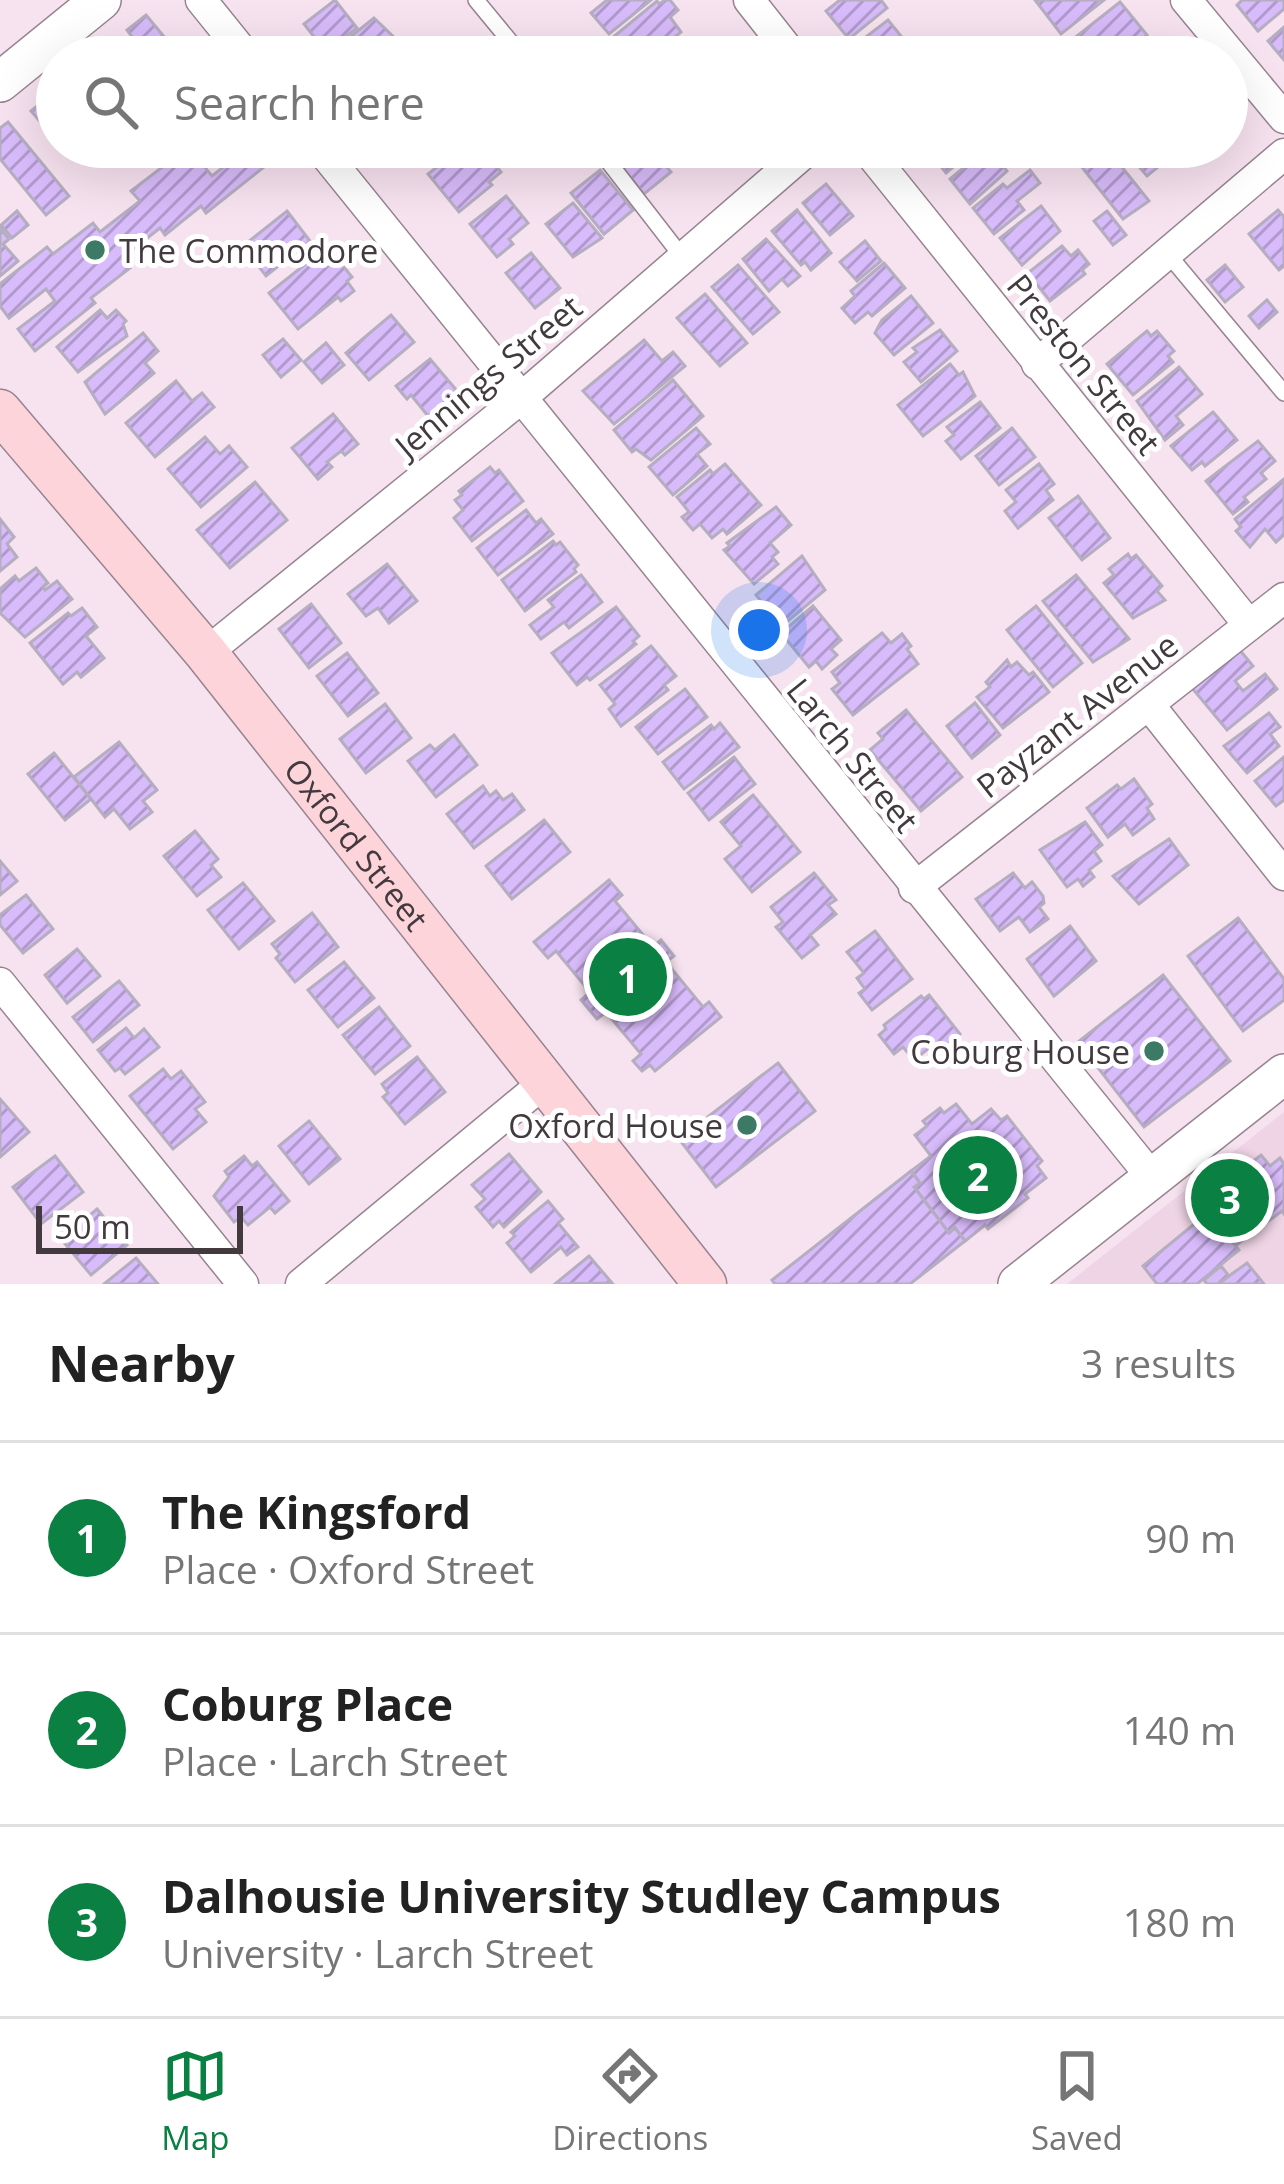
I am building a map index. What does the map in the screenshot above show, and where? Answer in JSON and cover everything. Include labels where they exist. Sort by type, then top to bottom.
[{"type":"main road","name":"Oxford Street","points":[[0,411],[206,653],[705,1284]]},
{"type":"street","points":[[56,36],[100,0]]},
{"type":"street","points":[[201,0],[230,36]]},
{"type":"street","points":[[748,0],[777,36]]},
{"type":"street","points":[[1186,0],[1216,36]]},
{"type":"street","points":[[0,82],[36,52]]},
{"type":"street","points":[[1248,75],[1284,118]]},
{"type":"street","points":[[1037,364],[1284,154]]},
{"type":"street","name":"Larch Street","points":[[336,168],[1154,1180]]},
{"type":"street","name":"Jennings Street","points":[[206,653],[520,399],[787,168]]},
{"type":"street","name":"Preston Street","points":[[882,168],[1249,625]]},
{"type":"street","name":"Payzant Avenue","points":[[914,888],[1284,598]]},
{"type":"street","points":[[1150,706],[1284,875]]},
{"type":"street","points":[[0,983],[242,1284]]},
{"type":"street","points":[[1018,1284],[1284,1074]]},
{"type":"street","points":[[301,1284],[544,1082]]},
{"type":"lane","points":[[476,0],[506,36]]},
{"type":"lane","points":[[613,168],[684,259]]},
{"type":"lane","points":[[1167,254],[1284,393]]},
{"type":"shaded area","points":[[1284,1112],[1284,1284],[1067,1284]]},
{"type":"building","points":[[335,0],[357,28],[347,36],[313,36],[304,24]]},
{"type":"building","points":[[607,0],[651,0],[609,34],[591,13]]},
{"type":"building","points":[[670,0],[678,10],[670,17],[681,32],[676,36],[614,36],[657,1]]},
{"type":"building","points":[[840,0],[881,0],[887,8],[853,36],[847,36],[826,11]]},
{"type":"building","points":[[1035,0],[1104,0],[1061,34]]},
{"type":"building","points":[[1242,0],[1284,0],[1284,9],[1258,31],[1237,5]]},
{"type":"building","points":[[1120,2],[1147,35],[1146,36],[1077,36]]},
{"type":"building","points":[[146,15],[164,36],[132,36],[127,30]]},
{"type":"building","points":[[374,18],[393,36],[351,36]]},
{"type":"building","points":[[888,20],[901,36],[867,36]]},
{"type":"building","points":[[1284,27],[1284,60],[1268,41]]},
{"type":"building","points":[[8,122],[36,156],[36,168],[46,168],[69,196],[46,215],[0,159],[0,128]]},
{"type":"building","name":"The Commodore","points":[[161,168],[205,168],[212,176],[222,168],[263,168],[206,213],[201,206],[165,235],[160,228],[122,258],[130,268],[35,351],[18,329],[55,301],[46,289],[9,318],[0,306],[0,284],[47,247],[53,254],[93,223],[100,232],[140,201],[131,191]]},
{"type":"building","points":[[436,168],[498,168],[501,172],[459,212],[428,174]]},
{"type":"building","points":[[623,168],[668,168],[671,172],[644,194]]},
{"type":"building","points":[[963,168],[1007,171],[970,204],[950,179]]},
{"type":"building","points":[[1083,168],[1123,168],[1149,201],[1123,219]]},
{"type":"building","points":[[600,170],[633,210],[604,234],[571,193]]},
{"type":"building","points":[[1030,170],[1040,183],[1017,201],[1024,210],[994,234],[973,208]]},
{"type":"building","points":[[826,184],[853,216],[830,235],[803,203]]},
{"type":"building","points":[[506,196],[528,223],[497,257],[470,224]]},
{"type":"building","points":[[573,203],[602,238],[573,257],[546,224]]},
{"type":"building","points":[[1041,206],[1060,231],[1022,265],[1000,238]]},
{"type":"building","points":[[797,210],[831,253],[811,270],[772,231]]},
{"type":"building","points":[[1278,210],[1284,217],[1284,266],[1279,270],[1249,234]]},
{"type":"building","points":[[17,211],[28,225],[12,238],[1,225]]},
{"type":"building","points":[[287,211],[310,241],[266,276],[243,246]]},
{"type":"building","points":[[1107,211],[1126,235],[1113,245],[1094,221]]},
{"type":"building","points":[[0,228],[9,239],[3,244],[18,261],[0,276]]},
{"type":"building","points":[[766,239],[800,276],[788,286],[782,279],[769,291],[743,259]]},
{"type":"building","points":[[865,241],[881,261],[857,281],[840,262]]},
{"type":"building","points":[[1062,246],[1071,256],[1078,250],[1089,264],[1082,270],[1085,274],[1050,301],[1028,273]]},
{"type":"building","points":[[322,251],[326,256],[331,251],[352,277],[347,281],[354,291],[341,301],[338,297],[298,329],[269,293]]},
{"type":"building","points":[[531,253],[560,288],[535,308],[506,273]]},
{"type":"building","points":[[884,263],[905,288],[872,316],[868,312],[855,323],[842,308],[855,296],[851,291]]},
{"type":"building","points":[[738,265],[779,312],[753,334],[712,287]]},
{"type":"building","points":[[1225,265],[1243,287],[1225,302],[1207,280]]},
{"type":"building","points":[[705,294],[747,343],[720,366],[677,318]]},
{"type":"building","points":[[911,296],[933,323],[894,355],[875,333],[882,320]]},
{"type":"building","points":[[1267,300],[1277,312],[1259,328],[1249,316]]},
{"type":"building","points":[[100,310],[107,318],[116,310],[126,321],[127,336],[78,372],[57,347]]},
{"type":"building","points":[[391,315],[414,342],[369,380],[346,353]]},
{"type":"building","points":[[940,330],[957,351],[921,382],[904,362],[917,352],[913,348]]},
{"type":"building","points":[[1147,331],[1151,336],[1157,331],[1174,351],[1168,356],[1173,362],[1133,395],[1107,364]]},
{"type":"building","points":[[143,333],[158,351],[145,363],[154,373],[105,414],[85,382]]},
{"type":"building","points":[[283,339],[301,360],[281,377],[263,355]]},
{"type":"building","points":[[644,340],[662,361],[673,352],[685,366],[614,424],[583,391]]},
{"type":"building","points":[[326,343],[344,365],[322,383],[304,362]]},
{"type":"building","points":[[430,359],[458,392],[428,416],[411,395],[407,399],[396,386]]},
{"type":"building","points":[[950,364],[959,375],[963,372],[975,396],[923,436],[898,405]]},
{"type":"building","points":[[1179,367],[1202,394],[1176,416],[1183,425],[1165,440],[1137,401]]},
{"type":"building","points":[[673,380],[703,416],[651,460],[636,449],[632,452],[614,430]]},
{"type":"building","points":[[176,381],[192,401],[202,393],[214,407],[155,457],[126,423]]},
{"type":"building","points":[[980,402],[1000,428],[961,459],[946,441],[954,435],[947,427]]},
{"type":"building","points":[[1213,412],[1237,440],[1205,466],[1202,462],[1192,470],[1171,446]]},
{"type":"building","points":[[333,414],[358,444],[327,462],[332,467],[318,479],[292,448]]},
{"type":"building","points":[[696,428],[710,444],[697,454],[707,466],[673,495],[649,467]]},
{"type":"building","points":[[1012,428],[1035,457],[999,485],[976,456]]},
{"type":"building","points":[[205,437],[220,454],[229,446],[247,467],[201,507],[168,469]]},
{"type":"building","points":[[1258,441],[1275,461],[1261,473],[1266,479],[1244,497],[1248,502],[1233,514],[1206,481]]},
{"type":"building","points":[[725,464],[761,505],[727,534],[723,529],[712,538],[700,524],[693,530],[682,517],[689,512],[677,497]]},
{"type":"building","points":[[1039,464],[1054,484],[1046,490],[1053,500],[1018,528],[1005,511],[1016,502],[1006,490]]},
{"type":"building","points":[[490,467],[495,473],[499,470],[523,501],[472,541],[454,518],[463,510],[455,500],[462,495],[459,491]]},
{"type":"building","points":[[1284,479],[1284,535],[1276,542],[1265,529],[1250,547],[1236,531],[1241,527],[1235,519]]},
{"type":"building","points":[[255,482],[287,520],[230,568],[197,530]]},
{"type":"building","points":[[1078,496],[1110,538],[1082,560],[1049,518]]},
{"type":"building","points":[[776,507],[791,525],[770,543],[778,552],[772,557],[778,564],[754,584],[724,550]]},
{"type":"building","points":[[526,510],[553,534],[498,575],[477,548]]},
{"type":"building","points":[[0,519],[14,537],[7,544],[17,557],[0,571]]},
{"type":"building","points":[[553,541],[560,542],[578,565],[576,572],[525,611],[502,580]]},
{"type":"building","points":[[1128,554],[1131,559],[1136,555],[1162,586],[1157,591],[1165,600],[1133,618],[1104,583],[1114,575],[1109,569]]},
{"type":"building","points":[[802,556],[825,590],[782,626],[756,595]]},
{"type":"building","points":[[387,564],[417,601],[389,623],[378,608],[366,616],[348,594]]},
{"type":"building","points":[[36,568],[48,583],[45,590],[57,581],[72,599],[25,637],[0,613],[0,589],[15,576],[19,581]]},
{"type":"building","points":[[581,575],[602,602],[569,628],[564,622],[541,639],[530,625],[554,607],[548,600]]},
{"type":"building","points":[[1076,575],[1129,639],[1093,662],[1043,601]]},
{"type":"building","points":[[311,604],[341,643],[309,668],[279,629]]},
{"type":"building","points":[[813,606],[841,640],[831,649],[837,655],[822,669],[816,661],[809,667],[781,633]]},
{"type":"building","points":[[1036,606],[1082,663],[1053,687],[1007,630]]},
{"type":"building","points":[[616,607],[639,636],[633,641],[636,644],[577,685],[552,653]]},
{"type":"building","points":[[82,608],[97,627],[86,636],[104,658],[81,677],[77,672],[63,684],[30,643],[68,613],[71,616]]},
{"type":"building","points":[[882,633],[891,643],[902,634],[918,664],[853,715],[832,689],[840,683],[832,672]]},
{"type":"building","points":[[651,646],[676,676],[664,685],[668,690],[621,726],[609,709],[615,704],[600,685]]},
{"type":"building","points":[[1239,649],[1253,666],[1235,681],[1243,691],[1265,674],[1277,689],[1227,730],[1192,688]]},
{"type":"building","points":[[347,653],[378,693],[348,716],[317,676]]},
{"type":"building","points":[[1007,660],[1011,667],[1017,662],[1029,675],[1033,672],[1049,692],[1003,728],[977,697],[990,687],[986,682]]},
{"type":"building","points":[[685,689],[707,717],[658,754],[636,727]]},
{"type":"building","points":[[975,703],[1000,735],[972,758],[947,726]]},
{"type":"building","points":[[385,704],[411,738],[366,773],[340,739]]},
{"type":"building","points":[[906,710],[962,777],[921,811],[870,750],[883,739],[878,733]]},
{"type":"building","points":[[1269,713],[1280,727],[1270,734],[1279,746],[1247,773],[1224,746]]},
{"type":"building","points":[[720,723],[739,747],[684,789],[663,762]]},
{"type":"building","points":[[454,735],[477,765],[436,797],[408,761],[430,745],[435,750]]},
{"type":"building","points":[[119,742],[157,790],[143,801],[152,812],[130,829],[114,809],[105,817],[74,777]]},
{"type":"building","points":[[54,753],[91,799],[65,820],[28,774]]},
{"type":"building","points":[[734,757],[755,784],[709,820],[688,793]]},
{"type":"building","points":[[1284,757],[1284,800],[1276,806],[1255,781]]},
{"type":"building","points":[[1134,779],[1152,804],[1147,808],[1154,819],[1133,835],[1125,824],[1108,837],[1087,808],[1117,785],[1121,789]]},
{"type":"building","points":[[483,786],[490,796],[496,791],[503,800],[512,794],[524,810],[474,848],[447,814]]},
{"type":"building","points":[[753,795],[800,852],[752,892],[725,859],[741,846],[721,822]]},
{"type":"building","points":[[544,820],[570,852],[512,899],[486,866]]},
{"type":"building","points":[[1085,822],[1102,845],[1094,851],[1101,861],[1089,870],[1094,877],[1083,886],[1078,879],[1067,887],[1040,850]]},
{"type":"building","points":[[195,831],[218,859],[211,865],[221,877],[197,896],[164,856]]},
{"type":"building","points":[[1169,839],[1188,865],[1139,904],[1113,876]]},
{"type":"building","points":[[0,861],[17,881],[0,895]]},
{"type":"building","points":[[814,873],[836,900],[828,905],[836,914],[810,935],[818,945],[802,958],[776,927],[783,922],[771,907]]},
{"type":"building","points":[[1013,873],[1025,888],[1032,882],[1043,896],[1039,907],[1048,919],[1030,932],[1019,917],[1000,931],[976,899]]},
{"type":"building","points":[[609,880],[622,895],[615,901],[653,947],[661,940],[674,956],[666,962],[703,1007],[709,1002],[721,1017],[655,1071],[650,1065],[642,1071],[633,1061],[641,1054],[606,1012],[597,1019],[581,1000],[590,992],[556,951],[548,958],[534,942]]},
{"type":"building","points":[[243,883],[274,921],[239,949],[208,910]]},
{"type":"building","points":[[26,895],[53,929],[23,953],[0,925],[0,915]]},
{"type":"building","points":[[312,913],[338,947],[295,982],[276,958],[280,954],[272,944]]},
{"type":"building","points":[[1238,918],[1284,979],[1284,1000],[1243,1031],[1188,956]]},
{"type":"building","points":[[1070,926],[1096,961],[1054,996],[1027,959]]},
{"type":"building","points":[[875,931],[912,979],[872,1010],[859,993],[865,989],[857,978],[864,973],[847,952]]},
{"type":"building","points":[[77,949],[100,976],[67,1003],[45,975]]},
{"type":"building","points":[[344,962],[374,998],[338,1027],[308,990]]},
{"type":"building","name":"Coburg House","points":[[1163,975],[1230,1061],[1144,1127],[1078,1042]]},
{"type":"building","points":[[119,981],[139,1005],[93,1042],[73,1017]]},
{"type":"building","points":[[929,995],[960,1034],[933,1055],[929,1048],[914,1060],[903,1047],[894,1054],[879,1035],[884,1025],[921,996]]},
{"type":"building","points":[[379,1007],[410,1046],[375,1074],[343,1035]]},
{"type":"building","points":[[126,1028],[134,1038],[144,1029],[159,1047],[125,1074],[120,1068],[115,1071],[98,1050]]},
{"type":"building","points":[[417,1057],[445,1092],[405,1124],[383,1097],[388,1093],[382,1084]]},
{"type":"building","name":"Oxford House","points":[[778,1063],[815,1111],[716,1187],[679,1139]]},
{"type":"building","points":[[163,1069],[171,1079],[181,1071],[205,1102],[195,1109],[206,1122],[173,1149],[130,1096]]},
{"type":"building","points":[[0,1099],[29,1132],[0,1157]]},
{"type":"building","points":[[956,1104],[972,1124],[991,1109],[1001,1120],[1007,1116],[1042,1161],[1037,1166],[1046,1178],[1025,1194],[1028,1198],[965,1241],[955,1228],[949,1233],[914,1187],[920,1183],[911,1171],[931,1156],[915,1135],[927,1126],[923,1121],[940,1108],[944,1113]]},
{"type":"building","points":[[309,1121],[340,1159],[309,1184],[279,1146]]},
{"type":"building","points":[[509,1154],[541,1192],[504,1227],[499,1221],[493,1227],[476,1207],[485,1199],[472,1185]]},
{"type":"building","points":[[1261,1155],[1270,1166],[1280,1158],[1284,1164],[1284,1214],[1282,1211],[1235,1246],[1209,1213],[1256,1176],[1247,1166]]},
{"type":"building","points":[[55,1156],[83,1192],[41,1224],[13,1187]]},
{"type":"building","points":[[244,1156],[252,1166],[257,1162],[289,1201],[275,1213],[270,1207],[248,1225],[241,1217],[234,1222],[214,1196],[229,1177],[225,1171]]},
{"type":"building","points":[[911,1171],[920,1183],[914,1187],[949,1233],[955,1228],[965,1241],[910,1284],[775,1284],[772,1280]]},
{"type":"building","points":[[548,1201],[563,1219],[558,1223],[578,1247],[567,1255],[561,1247],[531,1272],[507,1243],[515,1236],[511,1232]]},
{"type":"building","points":[[97,1209],[127,1245],[91,1275],[61,1239]]},
{"type":"building","points":[[1209,1212],[1239,1250],[1197,1284],[1157,1284],[1143,1266]]},
{"type":"building","points":[[589,1256],[612,1283],[555,1284]]},
{"type":"building","points":[[136,1258],[158,1284],[104,1284]]},
{"type":"building","points":[[1247,1263],[1264,1284],[1218,1284],[1229,1276]]},
{"type":"building","points":[[1221,1266],[1229,1276],[1218,1284],[1207,1284],[1204,1280]]},
{"type":"place","name":"The Commodore","points":[[95,250]]},
{"type":"place","name":"The Kingsford","points":[[628,977]]},
{"type":"place","name":"Coburg House","points":[[1154,1051]]},
{"type":"place","name":"Oxford House","points":[[747,1125]]},
{"type":"place","name":"Coburg Place","points":[[978,1175]]},
{"type":"place","name":"Dalhousie University Studley Campus","points":[[1230,1198]]}]
